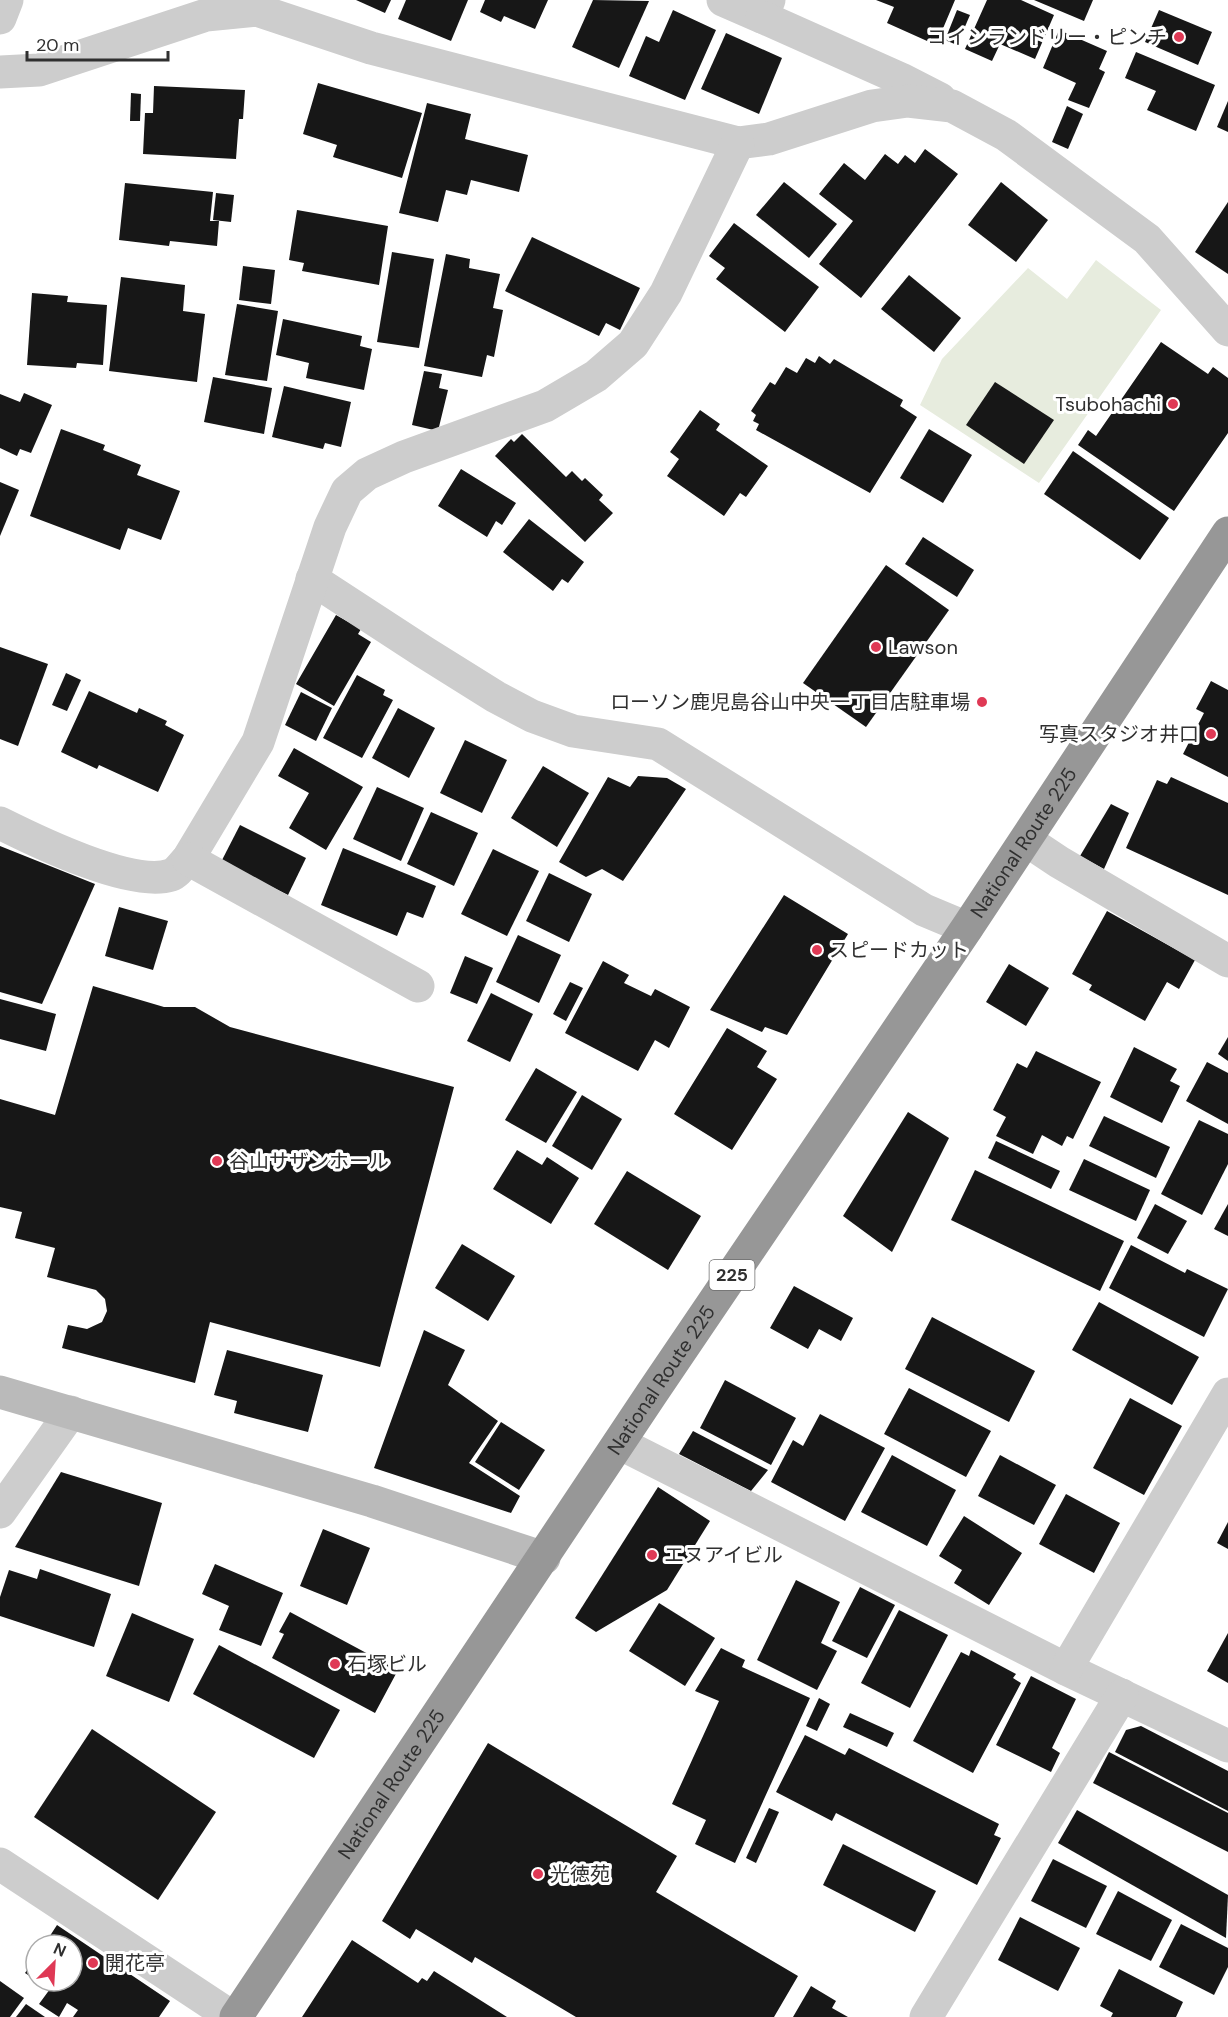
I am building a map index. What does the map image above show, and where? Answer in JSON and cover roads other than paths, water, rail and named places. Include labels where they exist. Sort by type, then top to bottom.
[{"type":"highway","name":"National Route 225","points":[[234,2017],[1026,840],[1228,533]]},
{"type":"street","points":[[0,18],[8,0]]},
{"type":"street","points":[[723,0],[766,8],[1006,135],[1147,239],[1228,330]]},
{"type":"street","points":[[0,72],[39,70],[206,15],[257,10],[371,48],[738,143],[769,139],[872,106],[908,101],[952,106]]},
{"type":"street","points":[[0,823],[36,841],[109,869],[147,877],[172,875],[188,859],[258,742],[330,527],[347,490],[367,474],[404,457],[545,406],[596,376],[633,344],[666,293],[738,143]]},
{"type":"street","points":[[312,579],[496,697],[532,716],[573,731],[658,744],[924,910],[967,928]]},
{"type":"street","points":[[1026,840],[1059,862],[1228,960]]},
{"type":"street","points":[[188,859],[418,986]]},
{"type":"street","points":[[0,1392],[372,1501],[544,1558]]},
{"type":"street","points":[[1066,1669],[1228,1394]]},
{"type":"street","points":[[0,1512],[70,1412]]},
{"type":"street","points":[[619,1443],[1066,1669],[1228,1746]]},
{"type":"street","points":[[926,2017],[1122,1695]]},
{"type":"street","points":[[0,1864],[234,2017]]},
{"type":"place","name":"コインランドリー・ピンチ","points":[[1179,37]]},
{"type":"place","name":"Tsubohachi","points":[[1173,404]]},
{"type":"place","name":"Lawson","points":[[876,647]]},
{"type":"place","name":"ローソン鹿児島谷山中央一丁目店駐車場","points":[[982,702]]},
{"type":"place","name":"写真スタジオ井口","points":[[1211,734]]},
{"type":"place","name":"スピードカット","points":[[817,950]]},
{"type":"place","name":"谷山サザンホール","points":[[217,1161]]},
{"type":"place","name":"エヌアイビル","points":[[652,1555]]},
{"type":"place","name":"石塚ビル","points":[[335,1664]]},
{"type":"place","name":"光徳苑","points":[[538,1874]]},
{"type":"place","name":"開花亭","points":[[93,1963]]}]
